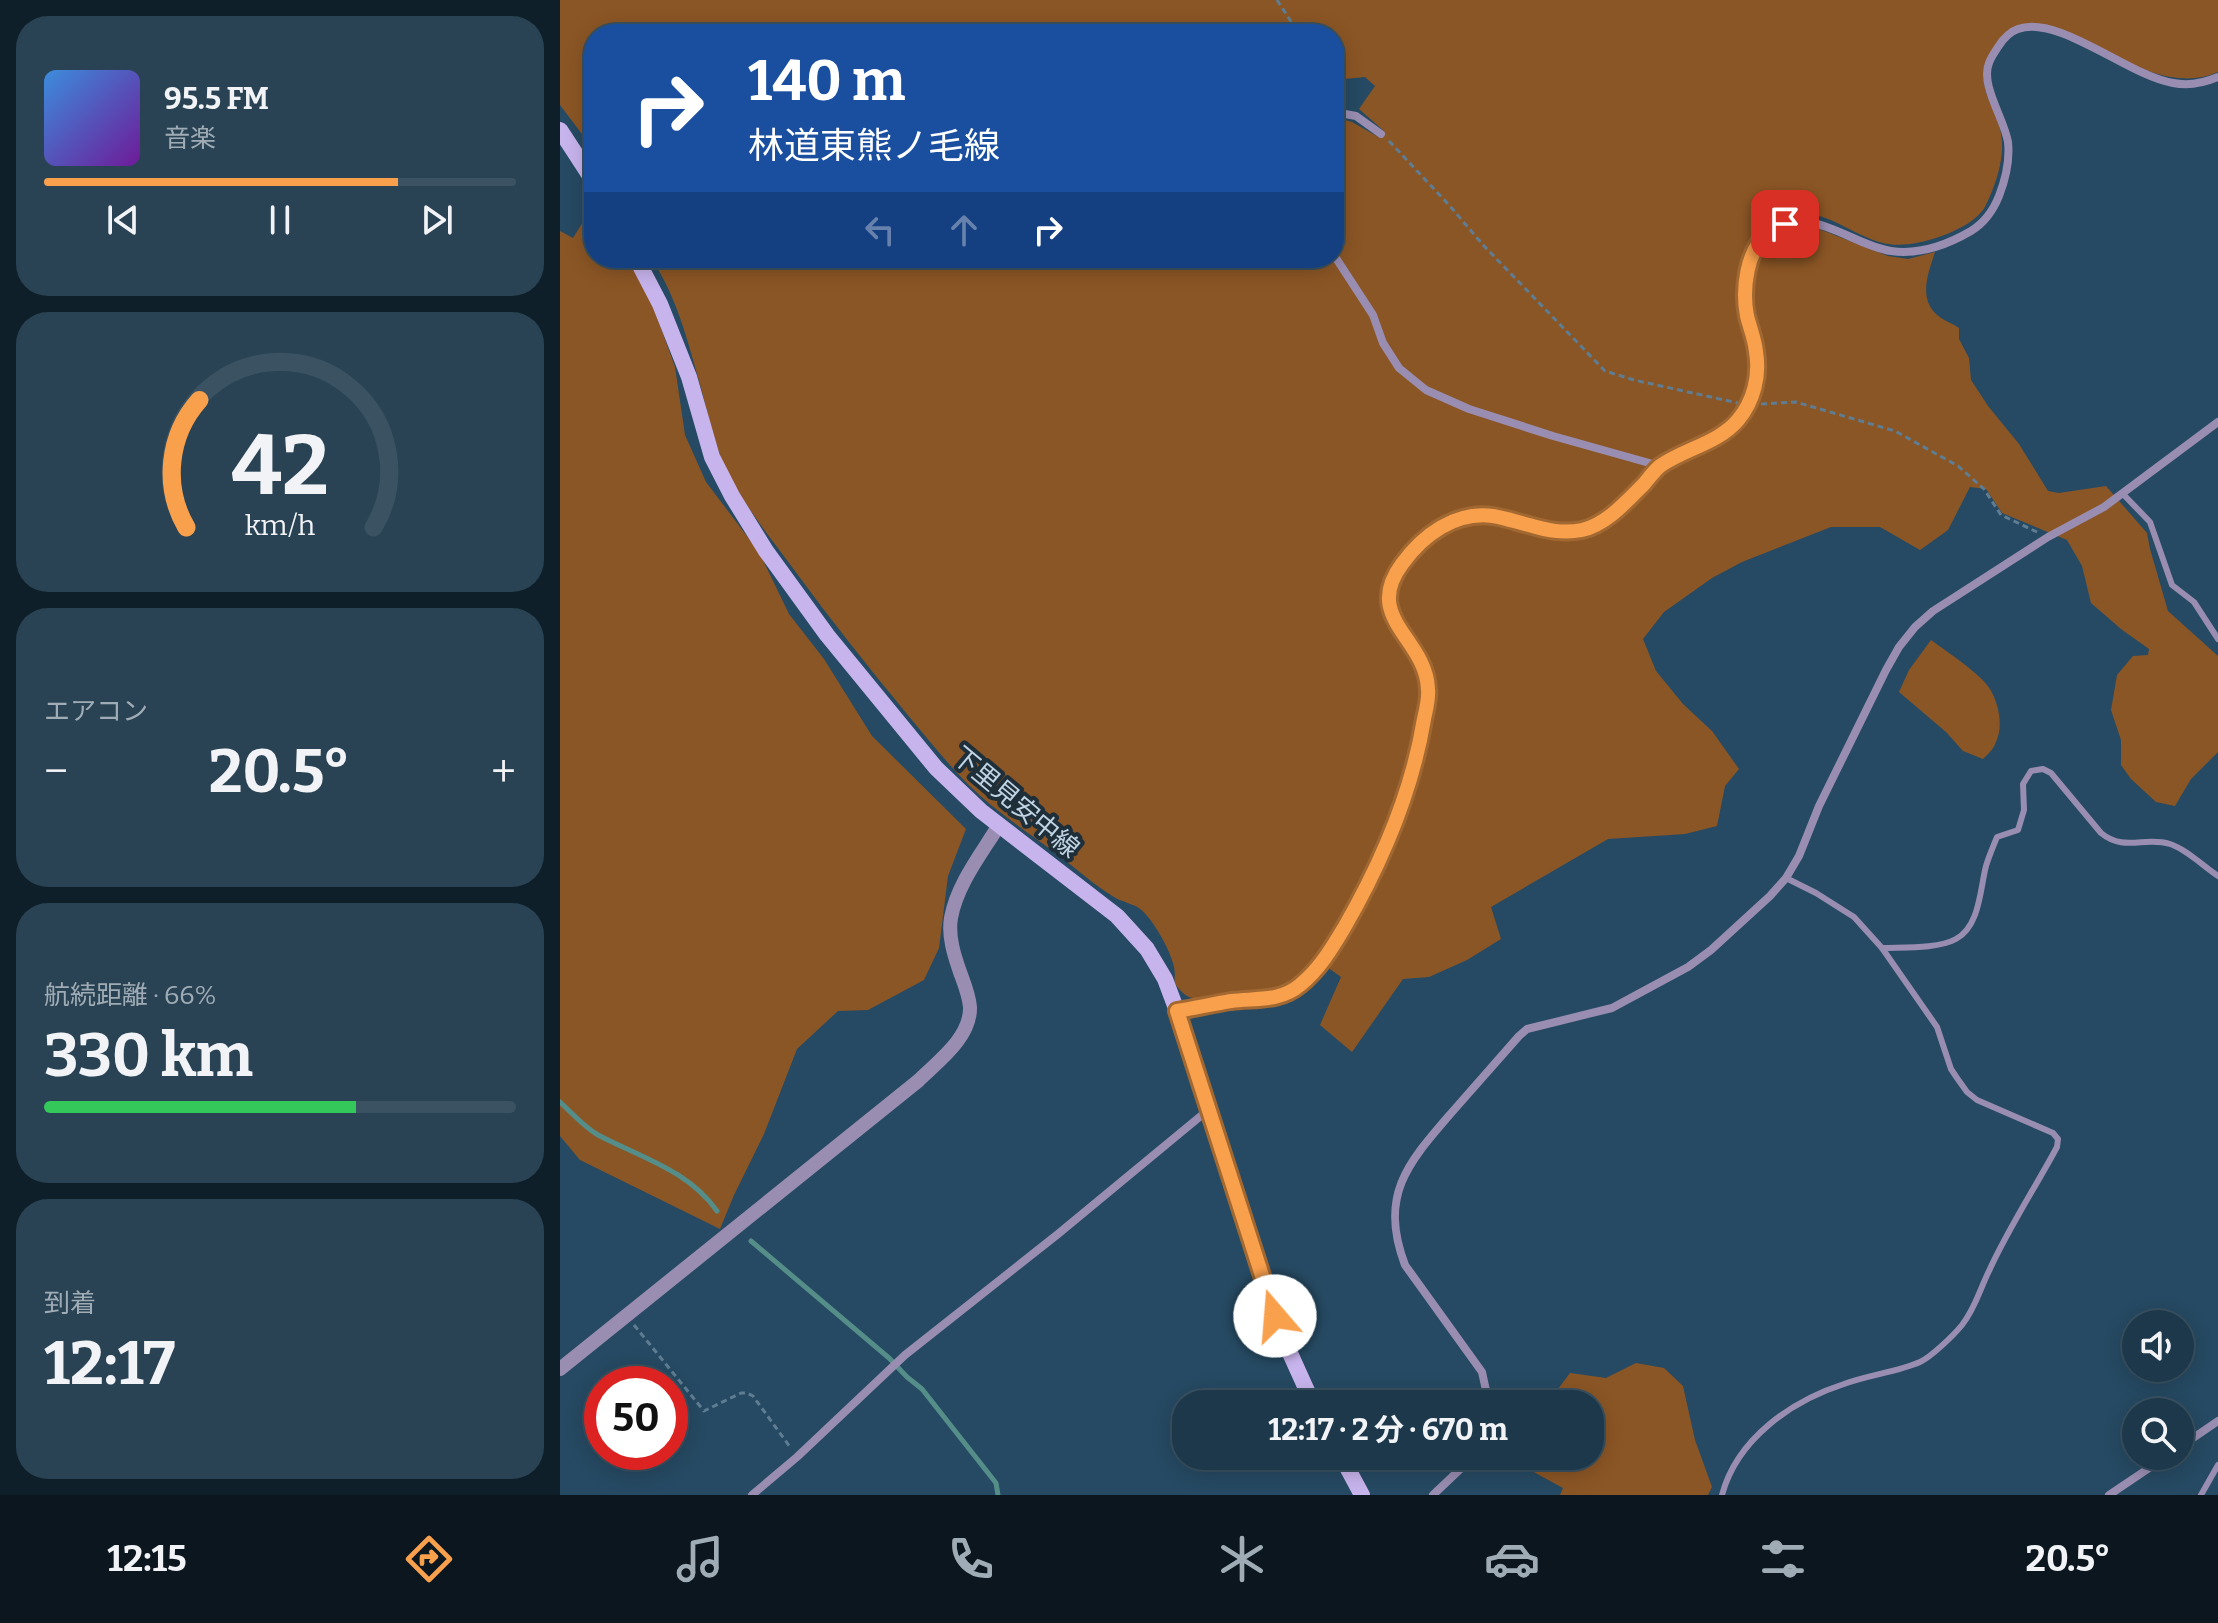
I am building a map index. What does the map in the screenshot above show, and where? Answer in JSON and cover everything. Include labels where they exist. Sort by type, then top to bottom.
[{"type":"main road","points":[[560,130],[584,167]]},
{"type":"main road","name":"下里見安中線","points":[[641,268],[660,304],[689,377],[712,457],[766,551],[827,635],[936,768],[999,825],[1117,916],[1147,949],[1165,979],[1280,1331],[1307,1390]]},
{"type":"main road","points":[[1349,1470],[1362,1495]]},
{"type":"street","points":[[1177,1011],[1243,1000],[1272,999],[1300,986],[1320,965],[1364,894],[1410,780],[1421,739],[1428,690],[1424,667],[1414,648],[1394,623],[1388,606],[1388,588],[1401,565],[1426,537],[1445,524],[1463,517],[1494,516],[1555,532],[1579,531],[1597,526],[1660,466],[1711,440],[1737,422],[1748,406],[1757,372],[1757,352],[1747,313],[1748,269],[1761,240],[1770,231],[1785,224],[1822,224],[1879,248],[1908,253],[1953,241],[1977,228],[1993,210],[2004,185],[2009,160],[2007,137],[1989,90],[1986,67],[2005,37],[2020,28],[2038,26],[2055,29],[2140,72],[2171,83],[2204,83],[2218,77]]},
{"type":"street","points":[[1344,114],[1356,116],[1381,134]]},
{"type":"street","points":[[1342,268],[1373,315],[1383,343],[1399,368],[1426,390],[1469,409],[1660,466]]},
{"type":"street","points":[[1486,1390],[1482,1372],[1405,1265],[1397,1245],[1394,1227],[1399,1187],[1415,1156],[1527,1029],[1612,1008],[1688,967],[1770,896],[1799,856],[1819,806],[1886,670],[1907,637],[1933,611],[2048,537],[2104,507],[2218,422]]},
{"type":"street","points":[[560,1369],[918,1081],[953,1048],[964,1029],[970,1009],[952,951],[951,919],[959,892],[999,825]]},
{"type":"street","points":[[752,1495],[905,1355],[1209,1109]]},
{"type":"street","points":[[2194,1437],[2218,1421]]},
{"type":"street","points":[[1433,1495],[1459,1470]]},
{"type":"street","points":[[2109,1495],[2146,1470]]},
{"type":"lane","points":[[2122,493],[2150,522],[2172,585],[2194,602],[2218,639]]},
{"type":"lane","points":[[1882,948],[1941,944],[1956,939],[1966,931],[1976,910],[1997,837],[2018,830],[2024,810],[2023,784],[2031,771],[2043,769],[2051,773],[2110,841],[2174,845],[2218,876]]},
{"type":"lane","points":[[1722,1495],[1736,1462],[1779,1416],[1814,1395],[1922,1361],[1962,1325],[1978,1298],[1988,1271],[2057,1147],[2058,1139],[2053,1133],[1977,1100],[1967,1092],[1951,1069],[1937,1027],[1882,948],[1854,917],[1786,878]]},
{"type":"lane","points":[[2201,1495],[2218,1465]]},
{"type":"path","points":[[1277,0],[1293,24]]},
{"type":"path","points":[[1381,134],[1605,371],[1748,406],[1796,402],[1895,431],[1958,466],[1984,489],[2001,515],[2048,537]]},
{"type":"path","points":[[627,1316],[704,1411],[747,1393],[753,1396],[797,1457]]},
{"type":"shaded area","points":[[560,0],[2218,0],[2218,72],[2190,78],[2162,75],[2134,65],[2054,29],[2031,25],[2010,30],[1997,44],[1984,76],[2000,129],[2002,149],[1995,183],[1977,216],[1943,235],[1918,243],[1894,245],[1870,239],[1820,216],[1807,213],[1779,218],[1757,235],[1745,259],[1740,302],[1751,375],[1738,409],[1721,427],[1657,464],[1600,514],[1583,523],[1557,525],[1474,509],[1459,511],[1430,526],[1396,562],[1382,585],[1382,610],[1418,672],[1420,700],[1412,748],[1397,801],[1365,875],[1322,950],[1300,975],[1275,990],[1234,991],[1200,999],[1188,996],[1176,985],[1169,952],[1144,912],[1099,887],[991,805],[957,773],[864,661],[764,529],[735,486],[720,455],[680,317],[658,268],[1344,268],[1344,120],[1380,138],[1384,131],[1359,109],[1375,86],[1365,77],[1344,79],[1344,24],[584,24],[584,137],[560,105]]},
{"type":"shaded area","points":[[584,220],[584,268],[632,268],[653,306],[675,367],[685,435],[706,482],[759,552],[789,614],[824,659],[872,736],[966,829],[948,876],[939,948],[924,980],[868,1010],[838,1011],[797,1049],[764,1134],[720,1229],[580,1160],[560,1136],[560,231],[573,238]]},
{"type":"shaded area","points":[[1799,226],[1819,229],[1888,256],[1908,259],[1935,252],[1926,284],[1927,300],[1936,314],[1959,328],[1959,339],[1969,358],[1971,380],[1988,406],[2019,444],[2048,491],[2059,493],[2106,486],[2147,533],[2168,611],[2218,656],[2218,752],[2191,779],[2175,806],[2156,802],[2131,779],[2121,765],[2121,740],[2111,710],[2117,675],[2133,656],[2148,655],[2149,649],[2091,603],[2082,566],[2067,540],[2002,513],[1986,489],[1970,487],[1948,530],[1920,550],[1880,527],[1831,527],[1742,562],[1712,578],[1664,612],[1643,639],[1656,671],[1683,704],[1712,731],[1739,769],[1725,786],[1717,826],[1685,834],[1608,839],[1491,907],[1501,939],[1467,960],[1429,977],[1403,979],[1352,1052],[1320,1025],[1341,977],[1327,967],[1393,848],[1417,784],[1436,699],[1430,664],[1394,609],[1394,594],[1401,577],[1411,559],[1429,542],[1461,525],[1496,524],[1559,538],[1598,531],[1621,516],[1669,468],[1739,427],[1757,401],[1764,376],[1754,284],[1755,264],[1762,247],[1776,234]]},
{"type":"shaded area","points":[[1931,640],[1979,676],[1993,695],[1999,716],[1998,738],[1983,759],[1963,751],[1946,732],[1899,692],[1909,670]]},
{"type":"shaded area","points":[[1636,1363],[1664,1368],[1683,1386],[1695,1440],[1712,1487],[1708,1495],[1560,1495],[1563,1488],[1530,1470],[1604,1470],[1604,1390],[1557,1390],[1570,1373],[1606,1378]]},
{"type":"waterway","points":[[560,1102],[598,1135],[678,1175],[717,1211]]},
{"type":"waterway","points":[[751,1241],[922,1389],[996,1483],[998,1495]]},
{"type":"route","points":[[1275,1316],[1177,1011],[1232,1001],[1272,999],[1300,986],[1320,965],[1364,894],[1410,780],[1421,739],[1428,690],[1424,667],[1414,648],[1394,623],[1388,606],[1388,588],[1401,565],[1426,537],[1445,524],[1463,517],[1494,516],[1555,532],[1579,531],[1597,526],[1660,466],[1711,440],[1737,422],[1748,406],[1757,372],[1757,352],[1747,313],[1748,269],[1761,240],[1770,231],[1785,224]]}]
